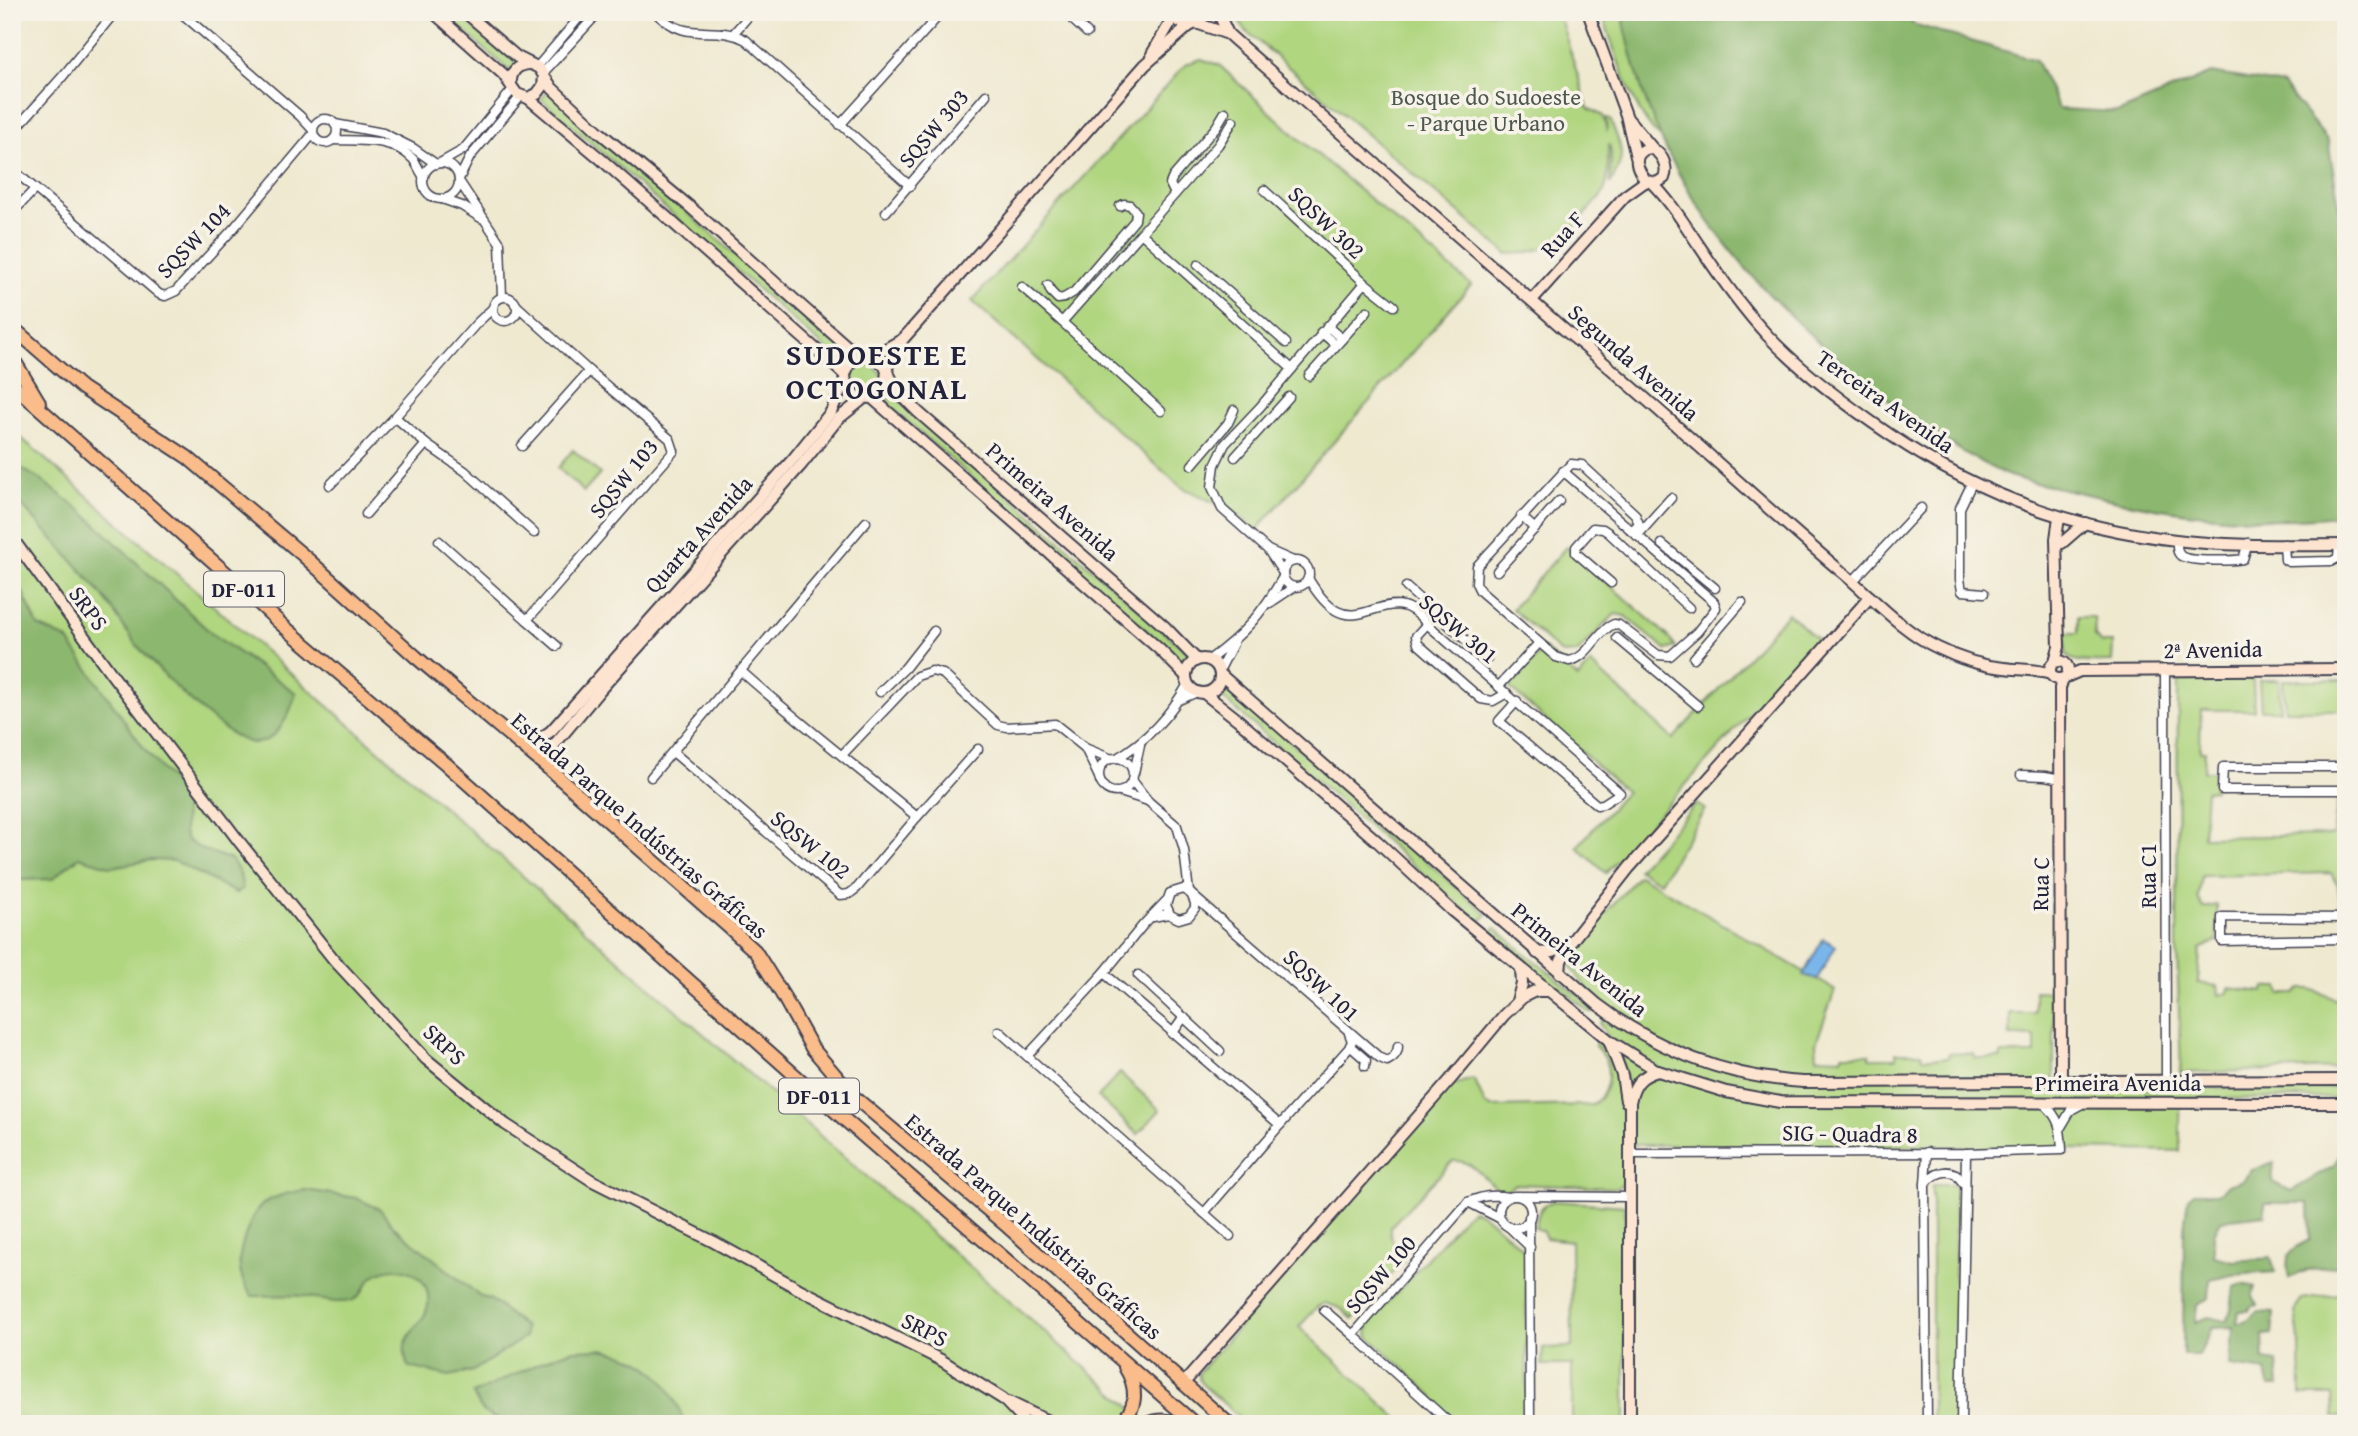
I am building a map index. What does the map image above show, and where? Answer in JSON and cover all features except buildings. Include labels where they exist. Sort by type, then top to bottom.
[{"type":"main road","points":[[433,12],[503,74],[518,92],[633,187],[845,377],[853,394],[867,398],[877,396],[885,388],[887,370],[903,339],[1145,65],[1209,12]]},
{"type":"main road","points":[[465,12],[538,70],[552,88],[598,131],[690,207],[859,357]]},
{"type":"main road","points":[[1173,12],[1178,21],[1193,24]]},
{"type":"main road","points":[[1145,65],[1163,36],[1173,12]]},
{"type":"main road","name":"Segunda Avenida","points":[[1218,12],[1228,34],[1913,633],[1950,654],[2002,668],[2059,672]]},
{"type":"main road","points":[[1588,12],[1626,115],[1637,162],[1649,182],[1662,181],[1666,174],[1663,160],[1626,115]]},
{"type":"main road","name":"Segunda Avenida","points":[[1193,24],[1228,34]]},
{"type":"main road","points":[[520,65],[538,70],[544,83],[540,92],[518,92],[511,77],[514,70],[520,65]]},
{"type":"main road","points":[[1637,162],[1643,150],[1653,149]]},
{"type":"main road","name":"Rua F","points":[[1625,196],[1637,162]]},
{"type":"main road","name":"Terceira Avenida","points":[[1666,174],[1675,211]]},
{"type":"main road","name":"Rua F","points":[[1531,300],[1625,196],[1649,182]]},
{"type":"main road","name":"Terceira Avenida","points":[[1649,182],[1675,211],[1736,298],[1775,343],[1853,408],[1919,455],[1972,483],[2062,518],[2177,540],[2342,545]]},
{"type":"main road","name":"Estrada Parque Indústrias Gráficas","points":[[12,327],[82,388],[187,457],[541,762],[754,951],[812,1048],[853,1096],[1009,1228],[1229,1424]]},
{"type":"main road","points":[[845,377],[849,363],[859,357],[873,356],[903,339]]},
{"type":"main road","points":[[873,356],[887,370]]},
{"type":"main road","name":"Estrada Parque Indústrias Gráficas","points":[[12,357],[44,412]]},
{"type":"main road","name":"Primeira Avenida","points":[[887,370],[898,392],[918,412],[1164,626],[1197,660]]},
{"type":"main road","name":"Quarta Avenida","points":[[575,712],[802,449],[831,412],[845,377]]},
{"type":"main road","name":"Estrada Parque Indústrias Gráficas","points":[[12,384],[281,624],[446,764],[844,1119],[1195,1424]]},
{"type":"main road","name":"Quarta Avenida","points":[[575,712],[802,464],[838,419],[867,398]]},
{"type":"main road","name":"Primeira Avenida","points":[[867,398],[1159,649],[1187,680]]},
{"type":"main road","points":[[2041,512],[2059,541],[2085,523]]},
{"type":"main road","name":"Rua C","points":[[2061,1080],[2062,779],[2058,560],[2062,518]]},
{"type":"main road","name":"SRPS","points":[[12,538],[113,677],[335,961],[443,1074],[505,1124],[596,1183],[940,1360],[1003,1399],[1054,1424]]},
{"type":"main road","points":[[1560,974],[1561,961],[1571,942],[1629,868],[1870,597]]},
{"type":"main road","points":[[1197,660],[1209,660],[1220,672],[1218,685],[1209,692],[1200,693],[1187,680],[1188,668],[1197,660]]},
{"type":"main road","name":"2ª Avenida","points":[[2059,672],[2346,669]]},
{"type":"main road","name":"Primeira Avenida","points":[[1220,672],[1489,926],[1521,969],[1610,1041],[1658,1071],[1726,1092],[1780,1102],[2346,1103]]},
{"type":"main road","name":"Primeira Avenida","points":[[1200,693],[1237,719],[1451,910],[1489,926],[1538,953],[1620,1023],[1689,1059],[1756,1077],[1803,1082],[2346,1080]]},
{"type":"main road","points":[[520,746],[535,742],[575,712]]},
{"type":"main road","points":[[541,762],[575,712]]},
{"type":"main road","points":[[1538,953],[1553,952],[1571,942]]},
{"type":"main road","points":[[1517,1002],[1522,984],[1521,969]]},
{"type":"main road","points":[[1183,1384],[1517,1002],[1535,991],[1548,991]]},
{"type":"main road","points":[[1584,1018],[1594,1015],[1597,1004]]},
{"type":"main road","points":[[1610,1041],[1624,1083],[1629,1122]]},
{"type":"main road","points":[[1630,1424],[1630,1102],[1641,1078],[1658,1071]]},
{"type":"main road","points":[[1996,1104],[1989,1091],[1997,1081]]},
{"type":"main road","points":[[2126,1081],[2132,1093],[2127,1102]]},
{"type":"main road","points":[[1114,1353],[1135,1387],[1130,1412],[1119,1424]]},
{"type":"main road","name":"SRPS","points":[[1003,1399],[1027,1424]]},
{"type":"main road","points":[[1147,1424],[1168,1420],[1183,1424]]},
{"type":"street","points":[[12,133],[63,76],[114,12]]},
{"type":"street","points":[[180,12],[300,116],[320,142],[333,140],[397,143],[437,164],[450,165],[459,180]]},
{"type":"street","points":[[538,70],[584,12]]},
{"type":"street","points":[[538,70],[599,12]]},
{"type":"street","points":[[656,12],[674,28],[683,31],[733,34],[752,12]]},
{"type":"street","points":[[840,125],[942,12]]},
{"type":"street","points":[[1064,12],[1087,33]]},
{"type":"street","name":"SQSW 303","points":[[733,34],[746,40],[910,186]]},
{"type":"street","points":[[486,222],[462,206],[427,193],[424,177],[428,169],[463,150],[488,119],[518,92]]},
{"type":"street","points":[[442,199],[456,191],[470,157],[518,92]]},
{"type":"street","name":"SQSW 303","points":[[886,212],[986,95]]},
{"type":"street","points":[[1175,194],[1170,184],[1172,177],[1216,127],[1225,111]]},
{"type":"street","points":[[300,116],[329,119],[335,124],[383,133],[415,160],[424,177]]},
{"type":"street","points":[[313,132],[316,122],[322,119]]},
{"type":"street","points":[[488,119],[495,126]]},
{"type":"street","points":[[1062,322],[1219,145],[1233,121]]},
{"type":"street","points":[[333,140],[337,134],[335,124]]},
{"type":"street","name":"SQSW 104","points":[[12,169],[159,294],[165,296],[176,291],[217,246],[313,132]]},
{"type":"street","points":[[1208,136],[1219,145]]},
{"type":"street","name":"SQSW 104","points":[[295,154],[320,142]]},
{"type":"street","name":"SQSW 103","points":[[459,180],[500,243],[502,278],[509,300],[670,439],[674,451],[527,620]]},
{"type":"street","points":[[15,210],[35,189]]},
{"type":"street","name":"SQSW 302","points":[[1264,190],[1365,283],[1394,306]]},
{"type":"street","points":[[1048,285],[1058,299],[1069,296],[1133,223],[1136,214],[1127,204],[1120,206]]},
{"type":"street","points":[[1142,233],[1292,369]]},
{"type":"street","points":[[1117,240],[1126,249]]},
{"type":"street","points":[[1108,252],[1118,258]]},
{"type":"street","points":[[1198,265],[1286,343]]},
{"type":"street","points":[[1206,290],[1216,281]]},
{"type":"street","name":"SQSW 302","points":[[1283,575],[1268,550],[1222,509],[1212,487],[1215,465],[1226,444],[1365,283]]},
{"type":"street","points":[[1023,287],[1161,411]]},
{"type":"street","points":[[330,485],[395,417],[476,324],[493,308],[496,301],[509,300],[516,311],[514,316],[505,321],[498,318],[476,324]]},
{"type":"street","points":[[493,308],[498,318]]},
{"type":"street","points":[[1308,376],[1367,311]]},
{"type":"street","name":"SQSW 103","points":[[514,316],[537,322]]},
{"type":"street","points":[[1324,329],[1339,342]]},
{"type":"street","points":[[1261,341],[1272,330]]},
{"type":"street","points":[[522,446],[589,371]]},
{"type":"street","points":[[1235,457],[1289,397]]},
{"type":"street","points":[[1260,407],[1270,418]]},
{"type":"street","points":[[1192,465],[1228,423],[1234,410]]},
{"type":"street","points":[[395,417],[426,444],[465,471],[534,533]]},
{"type":"street","points":[[1248,420],[1258,431]]},
{"type":"street","points":[[1228,423],[1237,431]]},
{"type":"street","points":[[1216,437],[1226,444]]},
{"type":"street","points":[[366,514],[426,444]]},
{"type":"street","points":[[1563,471],[1571,464],[1582,465],[1635,514],[1639,524],[1634,534]]},
{"type":"street","name":"SQSW 301","points":[[1563,471],[1716,605],[1714,612],[1697,632],[1670,656],[1658,655],[1614,624],[1605,628],[1580,657],[1562,660],[1480,591],[1476,583],[1477,566],[1563,471]]},
{"type":"street","points":[[1972,483],[1960,508],[1961,587],[1965,593],[1984,593]]},
{"type":"street","points":[[1634,534],[1671,498]]},
{"type":"street","points":[[1497,571],[1559,501]]},
{"type":"street","points":[[1853,582],[1921,509]]},
{"type":"street","points":[[1521,516],[1535,529]]},
{"type":"street","points":[[651,777],[866,522]]},
{"type":"street","points":[[1611,583],[1576,553],[1576,547],[1589,531],[1598,527],[1604,529],[1689,608]]},
{"type":"street","points":[[2177,540],[2178,552],[2185,558],[2210,560],[2243,559],[2248,544]]},
{"type":"street","points":[[439,541],[557,646]]},
{"type":"street","points":[[1662,544],[1715,588]]},
{"type":"street","points":[[2284,544],[2284,560],[2289,562],[2332,561],[2338,558],[2342,545]]},
{"type":"street","name":"SQSW 302","points":[[1268,550],[1293,561]]},
{"type":"street","points":[[1641,564],[1652,550]]},
{"type":"street","points":[[1209,660],[1234,642],[1268,605],[1308,578],[1308,570],[1304,564],[1293,561],[1286,565],[1268,605]]},
{"type":"street","points":[[1675,569],[1682,561]]},
{"type":"street","points":[[1283,575],[1287,584],[1297,587]]},
{"type":"street","name":"SQSW 301","points":[[1308,578],[1317,593],[1336,610],[1344,613],[1358,614],[1384,606],[1401,605],[1410,608],[1517,701],[1620,793],[1597,805],[1499,721],[1517,701]]},
{"type":"street","name":"SQSW 301","points":[[1297,587],[1317,593]]},
{"type":"street","points":[[1406,587],[1487,659]]},
{"type":"street","points":[[1694,658],[1742,603]]},
{"type":"street","points":[[1427,624],[1416,636],[1418,644],[1480,699],[1493,701],[1507,693]]},
{"type":"street","points":[[880,692],[905,668],[934,631]]},
{"type":"street","points":[[1697,632],[1708,641]]},
{"type":"street","points":[[1451,645],[1459,634]]},
{"type":"street","points":[[1617,638],[1698,706]]},
{"type":"street","points":[[1220,672],[1234,642]]},
{"type":"street","name":"SQSW 301","points":[[1499,686],[1539,643]]},
{"type":"street","points":[[1636,652],[1645,646]]},
{"type":"street","points":[[905,668],[917,676]]},
{"type":"street","points":[[741,671],[791,716],[917,817]]},
{"type":"street","points":[[842,755],[917,676],[932,671],[943,674],[998,725],[1007,727],[1055,724],[1085,748],[1123,760],[1131,767],[1133,779],[1149,801],[1177,826],[1182,839],[1190,893],[1195,903],[1189,916],[1179,919],[1170,914],[1150,918]]},
{"type":"street","name":"Rua C1","points":[[2165,671],[2166,1081]]},
{"type":"street","points":[[1099,777],[1103,764],[1140,745],[1179,700],[1187,680]]},
{"type":"street","points":[[1179,700],[1200,693]]},
{"type":"street","points":[[1085,748],[1104,788],[1114,793],[1129,787],[1140,745]]},
{"type":"street","name":"SQSW 102","points":[[673,751],[840,895],[849,894],[858,888],[978,749]]},
{"type":"street","points":[[2346,767],[2222,767],[2222,790],[2346,790]]},
{"type":"street","points":[[2021,775],[2062,779]]},
{"type":"street","points":[[1120,792],[1149,801]]},
{"type":"street","points":[[1176,890],[1185,868]]},
{"type":"street","points":[[1027,1056],[1104,973],[1170,893],[1183,889],[1190,893]]},
{"type":"street","name":"SQSW 101","points":[[1190,893],[1349,1033],[1352,1041],[1204,1213]]},
{"type":"street","points":[[1166,901],[1170,914]]},
{"type":"street","points":[[1192,912],[1212,912]]},
{"type":"street","points":[[2346,918],[2222,917],[2222,941],[2346,939]]},
{"type":"street","points":[[1104,973],[1280,1125]]},
{"type":"street","points":[[1138,975],[1220,1051]]},
{"type":"street","points":[[1172,1034],[1184,1017]]},
{"type":"street","points":[[999,1031],[1230,1236]]},
{"type":"street","points":[[1349,1033],[1387,1061],[1395,1055],[1398,1046]]},
{"type":"street","points":[[1350,1046],[1366,1060],[1365,1066]]},
{"type":"street","points":[[1927,1152],[2062,1150],[2061,1127],[2051,1110],[2043,1103]]},
{"type":"street","points":[[2061,1127],[2071,1110],[2084,1103]]},
{"type":"street","name":"SIG - Quadra 8","points":[[1629,1154],[1927,1152],[1927,1424]]},
{"type":"street","points":[[1962,1424],[1966,1153]]},
{"type":"street","points":[[1925,1184],[1932,1176],[1945,1172],[1956,1174],[1964,1184]]},
{"type":"street","points":[[1468,1202],[1494,1194],[1508,1198],[1629,1197]]},
{"type":"street","points":[[1518,1196],[1527,1202],[1530,1214],[1530,1424]]},
{"type":"street","points":[[1508,1226],[1523,1225],[1547,1197]]},
{"type":"street","points":[[1501,1219],[1499,1209],[1508,1198]]},
{"type":"street","points":[[1468,1202],[1501,1219],[1530,1247]]},
{"type":"street","name":"SQSW 100","points":[[1451,1424],[1353,1335],[1468,1202]]},
{"type":"street","points":[[1324,1310],[1353,1335]]},
{"type":"green space","points":[[442,12],[459,12],[518,64],[511,72]]},
{"type":"green space","name":"Bosque do Sudoeste - Parque Urbano","points":[[1233,12],[1558,12],[1588,108],[1603,116],[1607,132],[1606,118],[1611,121],[1620,146],[1619,166],[1610,184],[1609,144],[1607,182],[1603,194],[1559,244],[1525,253],[1507,254],[1245,30]]},
{"type":"green space","points":[[1602,12],[1622,12],[1640,80],[1661,138],[1642,114],[1633,97]]},
{"type":"green space","points":[[1622,12],[1905,12],[1913,24],[2036,60],[2059,109],[2120,112],[2211,73],[2283,85],[2328,141],[2346,246],[2346,515],[2241,518],[2137,505],[2010,476],[1927,429],[1828,351],[1772,297],[1721,238],[1679,173],[1661,138],[1638,76]]},
{"type":"green space","points":[[1201,59],[1219,65],[1296,136],[1471,285],[1256,531],[1237,513],[1181,487],[972,301],[1186,64]]},
{"type":"green space","points":[[548,90],[848,354],[841,362],[541,99]]},
{"type":"green space","points":[[863,361],[882,374],[881,391],[867,394],[853,383],[849,375],[855,363]]},
{"type":"green space","points":[[893,394],[1193,657],[1186,665],[892,408],[886,402]]},
{"type":"green space","points":[[12,430],[1150,1424],[12,1424]]},
{"type":"green space","points":[[573,450],[600,474],[584,492],[558,468]]},
{"type":"green space","points":[[12,463],[41,480],[83,512],[211,633],[296,693],[287,717],[277,732],[263,742],[243,740],[228,732],[195,705],[163,674],[135,643],[97,589],[15,498]]},
{"type":"green space","points":[[1566,547],[1668,636],[1676,647],[1666,650],[1625,616],[1615,614],[1577,653],[1562,654],[1512,609]]},
{"type":"green space","points":[[12,586],[21,588],[38,626],[67,639],[146,751],[179,789],[185,804],[184,832],[187,840],[201,849],[232,860],[240,874],[243,889],[236,893],[175,861],[151,860],[112,867],[79,857],[52,879],[21,880],[12,868]]},
{"type":"green space","points":[[1788,613],[1817,639],[1606,873],[1577,847],[1626,792],[1509,687],[1544,648],[1578,678],[1591,664],[1673,739]]},
{"type":"green space","points":[[2078,617],[2094,617],[2095,636],[2101,643],[2113,643],[2112,662],[2081,661],[2068,656],[2065,633],[2078,633]]},
{"type":"green space","points":[[2178,680],[2253,680],[2254,710],[2201,710],[2200,751],[2205,751],[2204,771],[2214,771],[2214,790],[2206,791],[2203,837],[2333,835],[2338,798],[2346,799],[2341,874],[2346,911],[2341,910],[2338,885],[2331,873],[2202,876],[2198,898],[2204,908],[2217,905],[2217,941],[2200,949],[2198,983],[2218,986],[2219,995],[2228,993],[2229,988],[2264,992],[2265,987],[2279,987],[2281,994],[2295,994],[2301,989],[2311,989],[2343,1002],[2340,1068],[2181,1073],[2177,948]]},
{"type":"green space","points":[[2259,680],[2279,680],[2280,710],[2261,710]]},
{"type":"green space","points":[[2283,680],[2346,680],[2346,710],[2285,710]]},
{"type":"green space","points":[[1224,683],[1487,914],[1479,923],[1216,692]]},
{"type":"green space","points":[[1696,804],[1705,809],[1660,882],[1638,869]]},
{"type":"green space","points":[[1639,875],[1835,990],[1816,1043],[1817,1057],[1842,1058],[1842,1054],[1870,1054],[1870,1058],[1896,1058],[1896,1053],[1922,1053],[1923,1058],[1948,1058],[1949,1053],[1974,1054],[1975,1058],[2001,1058],[2001,1054],[2035,1054],[2035,1037],[2010,1036],[2010,1013],[2035,1013],[2035,991],[2054,992],[2054,1088],[2346,1087],[2346,1098],[2180,1099],[2180,1151],[1834,1145],[1630,1145],[1628,1093],[1621,1057],[1600,1024],[1607,1014],[1565,959]]},
{"type":"green space","points":[[1496,928],[1592,1006],[1593,1012],[1589,1012],[1562,989],[1538,974],[1492,934]]},
{"type":"green space","points":[[1600,1040],[1611,1051],[1622,1085],[1626,1128],[1625,1183],[1616,1188],[1515,1184],[1501,1192],[1473,1167],[1453,1161],[1390,1227],[1393,1241],[1404,1260],[1353,1319],[1340,1308],[1325,1303],[1317,1307],[1299,1327],[1404,1424],[1247,1424],[1202,1384],[1199,1372],[1450,1086],[1472,1079],[1485,1104],[1491,1107],[1591,1105],[1601,1097],[1608,1080],[1606,1060],[1595,1046]]},
{"type":"green space","points":[[1120,1073],[1160,1110],[1138,1134],[1098,1097]]},
{"type":"green space","points":[[2346,1142],[2346,1264],[2308,1270],[2289,1278],[2287,1263],[2290,1254],[2310,1240],[2309,1203],[2265,1203],[2265,1215],[2221,1220],[2214,1233],[2214,1256],[2233,1261],[2271,1258],[2275,1272],[2232,1275],[2210,1280],[2209,1299],[2197,1305],[2195,1322],[2209,1317],[2226,1321],[2231,1310],[2234,1287],[2243,1284],[2255,1287],[2252,1296],[2258,1305],[2250,1307],[2249,1311],[2239,1311],[2237,1324],[2248,1321],[2258,1312],[2274,1313],[2272,1334],[2263,1335],[2264,1360],[2277,1362],[2279,1386],[2269,1386],[2266,1371],[2230,1366],[2233,1327],[2212,1328],[2199,1355],[2183,1355],[2184,1229],[2188,1198],[2194,1193],[2220,1193],[2227,1185],[2242,1181],[2252,1170],[2274,1162],[2272,1182],[2291,1191],[2334,1166]]},
{"type":"green space","points":[[1932,1185],[1955,1185],[1955,1424],[1932,1424]]},
{"type":"green space","points":[[306,1190],[356,1198],[380,1209],[394,1227],[481,1297],[490,1299],[525,1327],[525,1337],[473,1371],[449,1376],[409,1367],[407,1362],[406,1342],[425,1314],[428,1302],[425,1285],[412,1273],[400,1269],[377,1274],[357,1298],[344,1302],[301,1296],[252,1296],[242,1279],[240,1254],[252,1218],[260,1206],[268,1201],[283,1194]]},
{"type":"green space","points":[[1555,1201],[1625,1206],[1625,1424],[1572,1424],[1572,1365],[1542,1365],[1543,1348],[1572,1347],[1571,1241],[1546,1238],[1543,1232],[1535,1228],[1542,1207]]},
{"type":"green space","points":[[1473,1210],[1481,1213],[1526,1251],[1527,1424],[1456,1424],[1439,1408],[1433,1396],[1367,1335],[1369,1323]]},
{"type":"green space","points":[[2346,1295],[2346,1417],[2334,1417],[2333,1395],[2301,1395],[2300,1346],[2295,1310],[2302,1299]]},
{"type":"green space","points":[[601,1349],[633,1358],[655,1373],[672,1394],[685,1424],[514,1424],[493,1418],[484,1412],[473,1394],[552,1357],[574,1350]]},
{"type":"water","points":[[1823,939],[1836,946],[1817,979],[1803,975]]},
{"type":"waterway","points":[[840,1424],[842,1417]]},
{"type":"district","name":"SUDOESTE E OCTOGONAL","points":[[877,371]]}]
